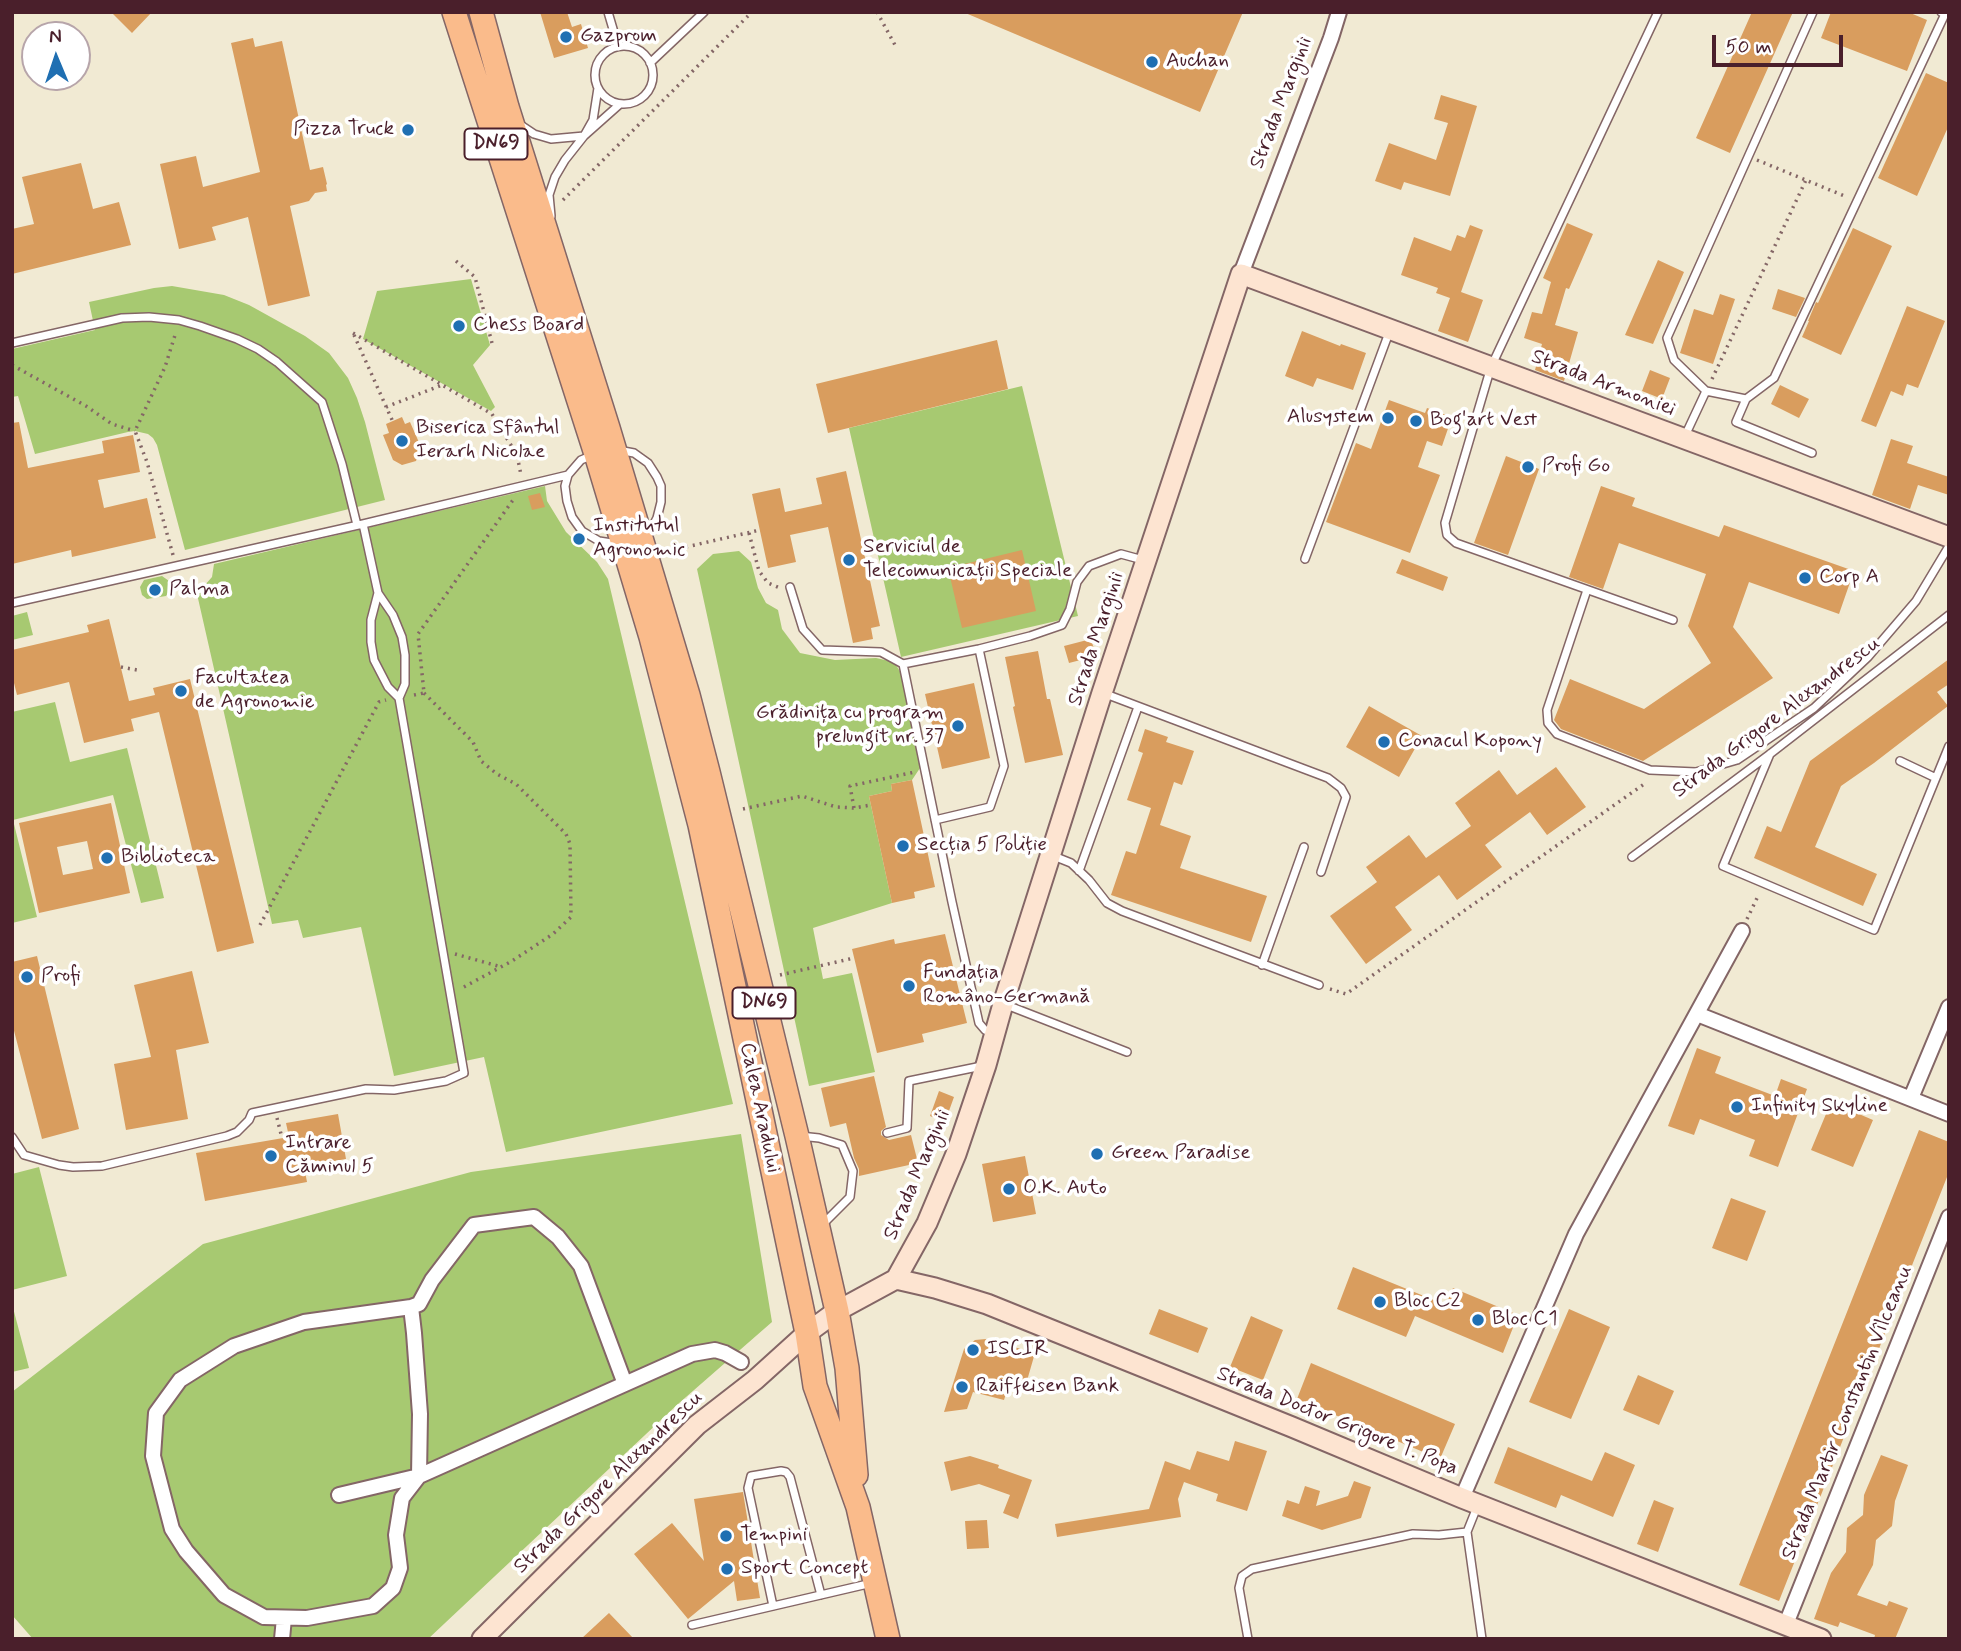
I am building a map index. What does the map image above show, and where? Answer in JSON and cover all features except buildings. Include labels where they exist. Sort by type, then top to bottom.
[{"type":"main road","name":"Calea Aradului","points":[[454,12],[605,452],[649,569],[684,682],[797,1136],[837,1311],[847,1368],[858,1507]]},
{"type":"main road","name":"Calea Aradului","points":[[481,12],[507,107],[557,268],[605,452],[622,545],[651,637],[700,825],[807,1333],[815,1386],[858,1507],[888,1639]]},
{"type":"street","name":"Strada Marginii","points":[[896,1279],[927,1223],[956,1154],[1102,693],[1241,274],[1339,12]]},
{"type":"street","name":"Strada Armoniei","points":[[1241,274],[1949,537]]},
{"type":"street","points":[[1470,1501],[1576,1234],[1742,931]]},
{"type":"street","points":[[1911,1098],[1949,1007]]},
{"type":"street","points":[[1697,1014],[1949,1114]]},
{"type":"street","points":[[411,1307],[420,1413],[419,1476],[402,1498],[396,1535],[400,1568],[393,1588],[373,1606],[307,1618],[264,1617],[224,1595],[186,1551],[172,1529],[153,1456],[156,1413],[180,1380],[234,1346],[304,1322],[419,1304],[432,1280],[474,1225],[534,1217],[558,1237],[581,1266],[625,1384]]},
{"type":"street","name":"Strada Martir Constantin Vîlceanu","points":[[1786,1625],[1949,1217]]},
{"type":"street","points":[[837,1311],[896,1279]]},
{"type":"street","name":"Strada Doctor Grigore T. Popa","points":[[896,1279],[987,1304],[1470,1501],[1821,1639]]},
{"type":"street","name":"Strada Grigore Alexandrescu","points":[[482,1639],[696,1425],[755,1380],[807,1333],[837,1311]]},
{"type":"street","points":[[339,1496],[419,1476],[692,1354],[715,1350],[741,1362]]},
{"type":"street","points":[[282,1639],[284,1618]]},
{"type":"lane","points":[[608,12],[618,46]]},
{"type":"lane","points":[[650,63],[704,12]]},
{"type":"lane","points":[[1658,12],[1491,367],[1445,523],[1447,536],[1456,543],[1673,620]]},
{"type":"lane","points":[[1746,399],[1706,391],[1674,360],[1667,338],[1813,12]]},
{"type":"lane","points":[[1812,453],[1736,422],[1746,399],[1774,378],[1945,14],[1941,12]]},
{"type":"lane","points":[[618,46],[628,46],[645,55],[650,63],[652,83],[640,99],[620,104],[603,96],[598,88],[596,66],[607,51],[618,46]]},
{"type":"lane","points":[[557,268],[549,195],[555,177],[593,120],[598,88]]},
{"type":"lane","points":[[507,107],[519,125],[534,134],[551,139],[584,136],[620,104]]},
{"type":"lane","points":[[12,343],[122,318],[179,320],[227,335],[258,349],[277,362],[322,402],[360,524],[378,593],[393,615],[402,637],[405,684],[399,698],[464,1073],[433,1083],[394,1090],[366,1089],[252,1113],[237,1132],[227,1136],[102,1166],[66,1166],[24,1155],[12,1137]]},
{"type":"lane","points":[[1305,559],[1391,329]]},
{"type":"lane","points":[[1684,439],[1706,391]]},
{"type":"lane","name":"Calea Aradului","points":[[605,452],[626,451],[641,458],[653,470],[660,486],[660,510],[646,540],[649,569]]},
{"type":"lane","points":[[605,452],[582,460],[568,475],[565,486],[567,501],[576,524],[591,537],[622,545]]},
{"type":"lane","points":[[12,603],[568,475]]},
{"type":"lane","points":[[1587,590],[1547,710],[1548,723],[1557,734],[1650,770],[1696,772],[1737,760],[1814,708],[1868,657],[1916,601],[1949,546]]},
{"type":"lane","points":[[790,587],[803,629],[822,650],[881,652],[903,664],[979,649],[1062,625],[1077,582],[1088,566],[1121,554],[1147,561]]},
{"type":"lane","points":[[378,593],[371,620],[374,660],[388,687],[399,698]]},
{"type":"lane","name":"Strada Grigore Alexandrescu","points":[[1632,857],[1949,615]]},
{"type":"lane","points":[[935,820],[990,807],[1004,766],[979,649]]},
{"type":"lane","points":[[903,664],[979,1023],[985,1030],[995,1034]]},
{"type":"lane","points":[[1102,693],[1328,778],[1341,788],[1346,797],[1321,872]]},
{"type":"lane","points":[[1079,871],[1138,706]]},
{"type":"lane","points":[[1770,754],[1723,866],[1874,930],[1949,746]]},
{"type":"lane","points":[[1900,761],[1936,778]]},
{"type":"lane","points":[[1262,965],[1304,847]]},
{"type":"lane","points":[[1051,855],[1071,863],[1100,897],[1122,911],[1319,985]]},
{"type":"lane","points":[[1003,1004],[1127,1052]]},
{"type":"lane","points":[[887,1133],[907,1128],[909,1080],[986,1065]]},
{"type":"lane","points":[[797,1136],[846,1144],[853,1171],[850,1197],[818,1229]]},
{"type":"lane","points":[[773,1606],[748,1488],[751,1476],[781,1471],[790,1477],[821,1595]]},
{"type":"lane","points":[[1470,1501],[1467,1532],[1482,1639]]},
{"type":"lane","points":[[1248,1639],[1239,1588],[1242,1576],[1252,1569],[1413,1534],[1467,1532]]},
{"type":"lane","points":[[692,1625],[876,1582]]},
{"type":"path","points":[[563,200],[752,12]]},
{"type":"path","points":[[877,12],[895,45]]},
{"type":"path","points":[[1749,156],[1857,201]]},
{"type":"path","points":[[1706,391],[1806,180]]},
{"type":"path","points":[[456,261],[475,277],[493,347]]},
{"type":"path","points":[[169,545],[147,462],[135,431],[165,367],[179,320]]},
{"type":"path","points":[[393,422],[353,333],[492,414],[517,455],[524,485]]},
{"type":"path","points":[[12,365],[86,406],[112,424],[135,431]]},
{"type":"path","points":[[386,407],[442,385]]},
{"type":"path","points":[[451,993],[553,934],[571,917],[570,844],[566,834],[516,784],[496,774],[481,761],[473,742],[424,693],[418,634],[517,495]]},
{"type":"path","points":[[686,547],[760,530]]},
{"type":"path","points":[[749,533],[759,570],[768,583],[779,588],[790,587]]},
{"type":"path","points":[[121,667],[137,670]]},
{"type":"path","points":[[260,925],[379,702],[424,693]]},
{"type":"path","points":[[854,808],[850,786],[925,769]]},
{"type":"path","points":[[1319,985],[1346,994],[1663,771]]},
{"type":"path","points":[[743,809],[802,796],[836,807],[871,806]]},
{"type":"path","points":[[1742,931],[1764,883]]},
{"type":"path","points":[[444,950],[500,967]]},
{"type":"path","points":[[780,975],[854,958]]},
{"type":"path","points":[[275,1109],[282,1138]]},
{"type":"green space","points":[[471,279],[490,345],[473,365],[495,407],[491,411],[363,339],[377,291]]},
{"type":"green space","points":[[172,286],[224,295],[249,305],[305,336],[329,353],[348,378],[357,398],[385,500],[185,550],[157,445],[148,434],[128,432],[35,454],[18,396],[12,397],[12,349],[95,330],[89,302]]},
{"type":"green space","points":[[1022,386],[1078,616],[901,657],[849,428]]},
{"type":"green space","points":[[545,486],[547,501],[566,532],[597,562],[608,579],[733,1104],[506,1152],[484,1057],[394,1076],[361,927],[303,938],[298,920],[272,924],[197,594],[212,577],[214,564]]},
{"type":"green space","points":[[739,551],[751,562],[758,588],[766,603],[778,610],[782,629],[800,653],[835,660],[876,658],[894,662],[903,676],[922,765],[912,780],[891,784],[892,791],[869,796],[892,903],[813,928],[823,979],[852,973],[875,1072],[809,1086],[697,569],[713,554]]},
{"type":"green space","points":[[162,576],[169,581],[170,590],[166,596],[147,599],[142,595],[140,587],[144,580]]},
{"type":"green space","points":[[27,612],[33,635],[12,640],[12,616]]},
{"type":"green space","points":[[55,702],[70,762],[127,748],[164,898],[141,903],[113,795],[13,820],[37,917],[12,923],[12,712]]},
{"type":"green space","points":[[741,1134],[772,1322],[678,1404],[428,1639],[33,1639],[12,1615],[12,1392],[203,1244],[471,1172]]},
{"type":"green space","points":[[39,1167],[67,1276],[12,1290],[12,1174]]},
{"type":"green space","points":[[12,1304],[29,1368],[12,1372]]},
{"type":"place","name":"Gazprom","points":[[566,37]]},
{"type":"place","name":"Auchan","points":[[1152,62]]},
{"type":"place","name":"Pizza Truck","points":[[408,130]]},
{"type":"place","name":"Chess Board","points":[[459,326]]},
{"type":"place","name":"Alusystem","points":[[1388,418]]},
{"type":"place","name":"Bog'art Vest","points":[[1416,421]]},
{"type":"place","name":"Biserica Sfântul Ierarh Nicolae","points":[[402,441]]},
{"type":"place","name":"Profi Go","points":[[1528,467]]},
{"type":"place","name":"Institutul Agronomic","points":[[579,539]]},
{"type":"place","name":"Serviciul de Telecomunicații Speciale","points":[[849,560]]},
{"type":"place","name":"Corp A","points":[[1805,578]]},
{"type":"place","name":"Palma","points":[[155,590]]},
{"type":"place","name":"Facultatea de Agronomie","points":[[181,691]]},
{"type":"place","name":"Grădinița cu program prelungit nr. 37","points":[[958,726]]},
{"type":"place","name":"Conacul Kopony","points":[[1384,742]]},
{"type":"place","name":"Secția 5 Poliție","points":[[903,846]]},
{"type":"place","name":"Biblioteca","points":[[107,858]]},
{"type":"place","name":"Profi","points":[[27,977]]},
{"type":"place","name":"Fundația Româno-Germană","points":[[909,986]]},
{"type":"place","name":"Infinity Skyline","points":[[1737,1107]]},
{"type":"place","name":"Green Paradise","points":[[1097,1154]]},
{"type":"place","name":"Intrare Căminul 5","points":[[271,1156]]},
{"type":"place","name":"O.K. Auto","points":[[1009,1189]]},
{"type":"place","name":"Bloc C2","points":[[1380,1302]]},
{"type":"place","name":"Bloc C1","points":[[1478,1320]]},
{"type":"place","name":"ISCIR","points":[[973,1350]]},
{"type":"place","name":"Raiffeisen Bank","points":[[962,1387]]},
{"type":"place","name":"Tempini","points":[[726,1536]]},
{"type":"place","name":"Sport Concept","points":[[727,1569]]}]
